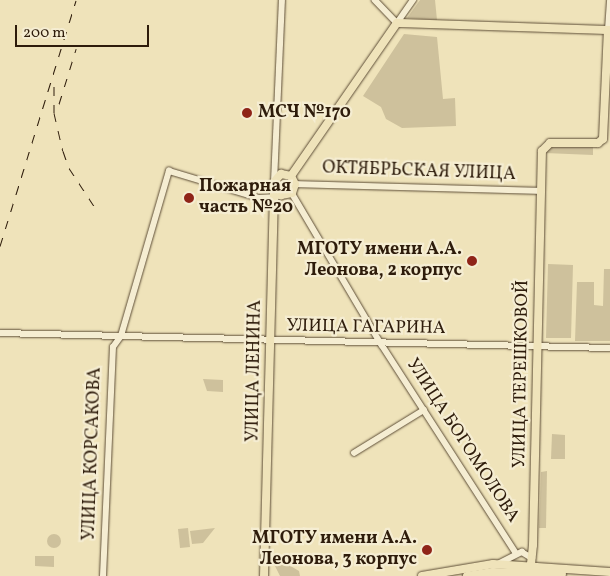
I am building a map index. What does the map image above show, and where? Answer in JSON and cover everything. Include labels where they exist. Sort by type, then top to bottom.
[{"type":"main road","points":[[291,176],[398,23],[609,30],[604,140]]},
{"type":"main road","name":"УЛИЦА ТЕРЕШКОВОЙ","points":[[529,566],[538,345],[542,151],[545,146],[550,144],[604,140]]},
{"type":"main road","points":[[274,184],[281,174],[291,176]]},
{"type":"main road","points":[[278,196],[292,192],[295,184],[291,176]]},
{"type":"main road","name":"УЛИЦА ЛЕНИНА","points":[[264,576],[270,342],[278,196],[274,184]]},
{"type":"main road","points":[[422,576],[498,564],[610,574]]},
{"type":"main road","points":[[472,576],[529,566],[610,574]]},
{"type":"street","name":"УЛИЦА ЛЕНИНА","points":[[274,184],[282,0]]},
{"type":"street","points":[[375,0],[398,23],[413,0]]},
{"type":"street","points":[[609,30],[610,0]]},
{"type":"street","points":[[275,166],[281,174]]},
{"type":"street","name":"УЛИЦА КОРСАКОВА","points":[[103,576],[111,359],[115,342],[121,336],[169,171],[259,198],[278,196]]},
{"type":"street","name":"ОКТЯБРЬСКАЯ УЛИЦА","points":[[295,184],[541,191]]},
{"type":"street","name":"УЛИЦА БОГОМОЛОВА","points":[[292,192],[382,345],[516,553]]},
{"type":"street","name":"УЛИЦА ГАГАРИНА","points":[[0,333],[382,345],[538,345],[610,348]]},
{"type":"street","points":[[354,453],[424,410]]},
{"type":"street","points":[[498,564],[516,553],[525,552],[529,566]]},
{"type":"shaded area","points":[[420,0],[435,0],[437,20],[407,18]]},
{"type":"shaded area","points":[[404,34],[437,37],[443,99],[455,98],[456,126],[402,128],[386,119],[381,107],[363,96]]},
{"type":"shaded area","points":[[593,145],[593,155],[545,153],[548,146]]},
{"type":"shaded area","points":[[548,264],[573,265],[571,338],[546,338]]},
{"type":"shaded area","points":[[604,269],[610,269],[610,341],[575,341],[577,282],[594,282],[594,305],[603,306]]},
{"type":"shaded area","points":[[203,379],[223,380],[223,392],[207,391]]},
{"type":"shaded area","points":[[552,434],[565,435],[565,459],[551,459]]},
{"type":"shaded area","points":[[547,471],[546,528],[539,528],[541,472]]},
{"type":"shaded area","points":[[188,528],[190,547],[180,548],[178,529]]},
{"type":"shaded area","points":[[215,528],[203,543],[192,544],[190,531]]},
{"type":"shaded area","points":[[51,534],[57,534],[61,541],[57,548],[51,548],[47,544],[47,538]]},
{"type":"shaded area","points":[[35,556],[54,556],[54,567],[35,566]]},
{"type":"shaded area","points":[[282,561],[299,571],[300,576],[280,576],[274,564],[281,564]]},
{"type":"railway","points":[[0,246],[76,0]]},
{"type":"railway","points":[[59,104],[76,49]]},
{"type":"railway","points":[[54,86],[54,113],[63,151],[69,168],[96,209]]},
{"type":"place","name":"МСЧ №170","points":[[247,113]]},
{"type":"place","name":"Пожарная часть №20","points":[[189,198]]},
{"type":"place","name":"МГОТУ имени А.А. Леонова, 2 корпус","points":[[472,261]]},
{"type":"place","name":"МГОТУ имени А.А. Леонова, 3 корпус","points":[[427,550]]}]
